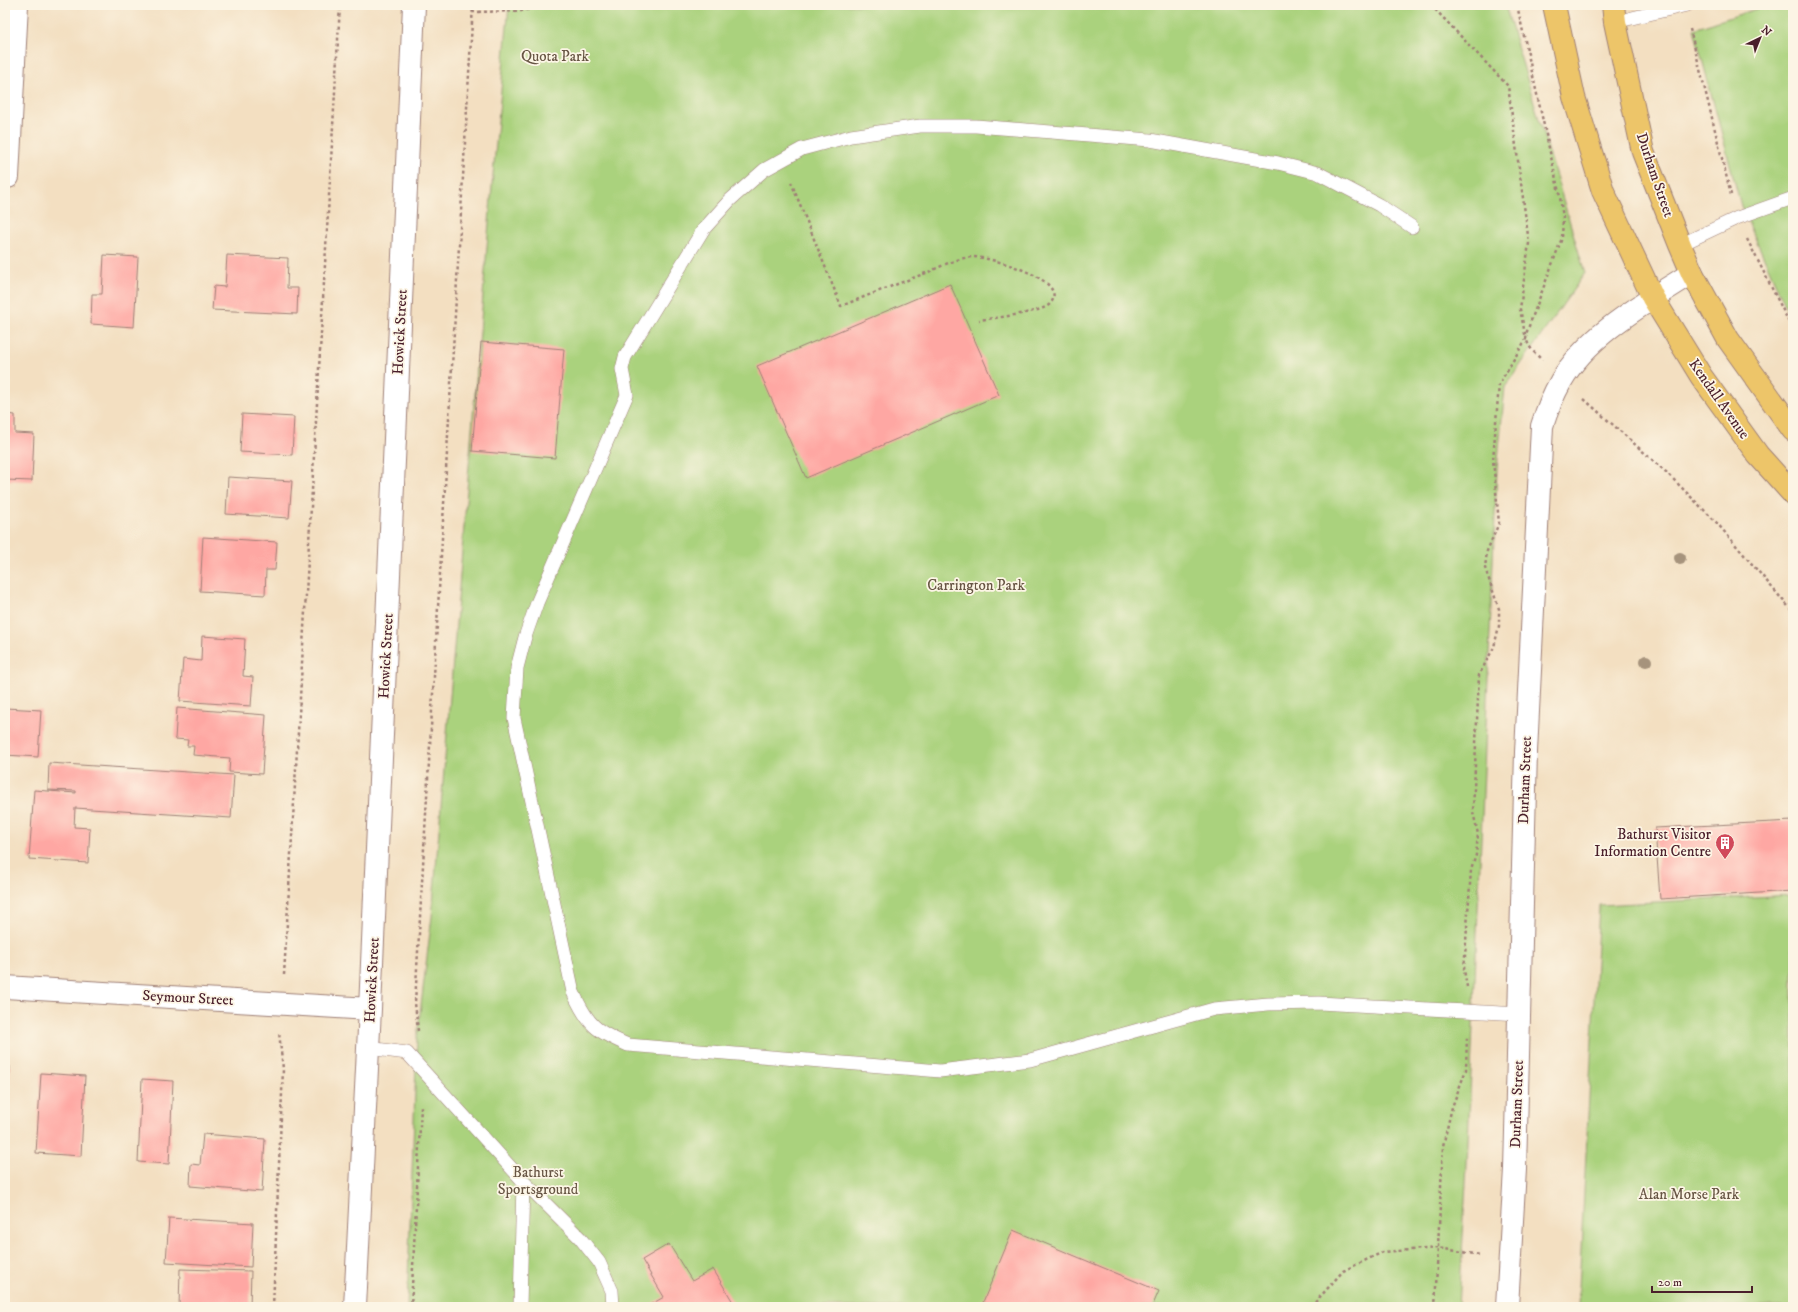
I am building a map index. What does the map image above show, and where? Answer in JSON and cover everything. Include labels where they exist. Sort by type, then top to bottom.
[{"type":"highway","points":[[1554,5],[1574,97],[1603,191],[1653,298]]},
{"type":"highway","name":"Durham Street","points":[[1614,14],[1643,152],[1692,273]]},
{"type":"highway","points":[[1692,273],[1728,339],[1793,430]]},
{"type":"highway","name":"Kendall Avenue","points":[[1653,298],[1701,376],[1758,455],[1793,494]]},
{"type":"street","points":[[8,177],[17,5]]},
{"type":"street","name":"Howick Street","points":[[355,1307],[370,1009],[414,5]]},
{"type":"street","name":"Durham Street","points":[[1507,1307],[1515,1169],[1526,752],[1542,426],[1550,403],[1562,379],[1581,356],[1603,334],[1653,298],[1692,273]]},
{"type":"street","name":"Seymour Street","points":[[5,987],[370,1009]]},
{"type":"lane","points":[[1614,14],[1685,5]]},
{"type":"lane","points":[[1412,227],[1379,205],[1318,173],[1278,163],[1150,140],[976,126],[920,126],[851,136],[802,149],[764,170],[730,200],[703,230],[624,357],[622,369],[627,395],[537,603],[525,637],[517,668],[514,718],[573,992],[589,1022],[604,1035],[628,1045],[940,1071],[1030,1060],[1214,1009],[1268,1004],[1319,1003],[1520,1014]]},
{"type":"lane","points":[[1680,246],[1737,218],[1793,198]]},
{"type":"lane","points":[[368,1048],[407,1053],[523,1181],[580,1238],[599,1262],[612,1291],[613,1307]]},
{"type":"lane","points":[[520,1307],[523,1181]]},
{"type":"path","points":[[273,1307],[283,1069],[279,1037],[340,5]]},
{"type":"path","points":[[411,1307],[423,1070],[415,1003],[473,5]]},
{"type":"path","points":[[472,12],[521,11],[548,5]]},
{"type":"path","points":[[1431,5],[1508,86],[1529,243],[1520,310],[1526,340],[1499,384],[1493,460],[1499,523],[1487,551],[1485,568],[1499,609],[1500,626],[1494,647],[1479,675],[1473,812],[1478,834],[1476,855],[1471,870],[1464,970],[1468,992],[1466,1070],[1452,1107],[1443,1146],[1435,1307]]},
{"type":"path","points":[[1685,5],[1737,218],[1793,330]]},
{"type":"path","points":[[782,160],[841,306],[952,262],[972,257],[1007,264],[1028,272],[1043,281],[1053,292],[1053,299],[1050,304],[1039,310],[979,320]]},
{"type":"path","points":[[1311,1307],[1343,1270],[1383,1252],[1438,1248],[1510,1258]]},
{"type":"green space","name":"Carrington Park","points":[[509,5],[1505,5],[1585,273],[1505,387],[1497,469],[1467,1165],[1459,1307],[407,1307],[417,1038],[432,916],[492,186]]},
{"type":"green space","points":[[1768,5],[1793,5],[1793,323],[1741,206],[1694,29]]},
{"type":"green space","name":"Alan Morse Park","points":[[1793,895],[1793,1307],[1578,1307],[1599,905]]},
{"type":"building","points":[[121,5],[121,8],[100,6]]},
{"type":"building","points":[[104,255],[138,257],[134,327],[91,324],[92,294],[102,294]]},
{"type":"building","points":[[227,255],[288,258],[287,288],[298,288],[297,314],[212,310],[214,286],[225,287]]},
{"type":"building","points":[[950,284],[999,395],[806,478],[757,366]]},
{"type":"building","points":[[481,342],[564,349],[555,458],[472,451]]},
{"type":"building","points":[[5,414],[15,415],[15,433],[34,434],[32,481],[5,480]]},
{"type":"building","points":[[242,414],[294,417],[292,455],[240,452]]},
{"type":"building","points":[[228,477],[292,481],[289,518],[226,514]]},
{"type":"building","points":[[203,537],[277,542],[275,570],[266,570],[265,595],[200,591]]},
{"type":"building","points":[[202,636],[245,639],[243,676],[253,677],[251,706],[180,701],[183,659],[201,661]]},
{"type":"building","points":[[5,708],[41,710],[38,757],[5,755]]},
{"type":"building","points":[[177,708],[266,715],[262,774],[229,772],[230,758],[193,755],[194,746],[187,746],[188,740],[175,739]]},
{"type":"building","points":[[49,763],[234,775],[231,818],[75,808],[74,827],[90,828],[88,863],[29,859],[34,790],[76,793],[76,791],[48,790]]},
{"type":"building","name":"Bathurst Visitor Information Centre","points":[[1793,821],[1793,891],[1660,899],[1655,828]]},
{"type":"building","points":[[5,1066],[10,1066],[6,1146],[5,1146]]},
{"type":"building","points":[[41,1073],[85,1076],[81,1156],[36,1153]]},
{"type":"building","points":[[142,1079],[173,1081],[169,1164],[138,1162]]},
{"type":"building","points":[[203,1134],[265,1139],[262,1192],[190,1186],[191,1164],[200,1165]]},
{"type":"building","points":[[169,1218],[253,1223],[251,1267],[166,1262]]},
{"type":"building","points":[[1013,1230],[1159,1291],[1152,1307],[996,1307],[983,1302]]},
{"type":"building","points":[[669,1244],[692,1281],[713,1269],[736,1307],[646,1307],[664,1297],[642,1260]]},
{"type":"building","points":[[180,1269],[251,1271],[250,1307],[179,1307]]},
{"type":"place","name":"Bathurst Visitor Information Centre","points":[[1725,860]]},
{"type":"park label","name":"Quota Park","points":[[555,56]]},
{"type":"park label","name":"Bathurst Sportsground","points":[[538,1180]]}]
